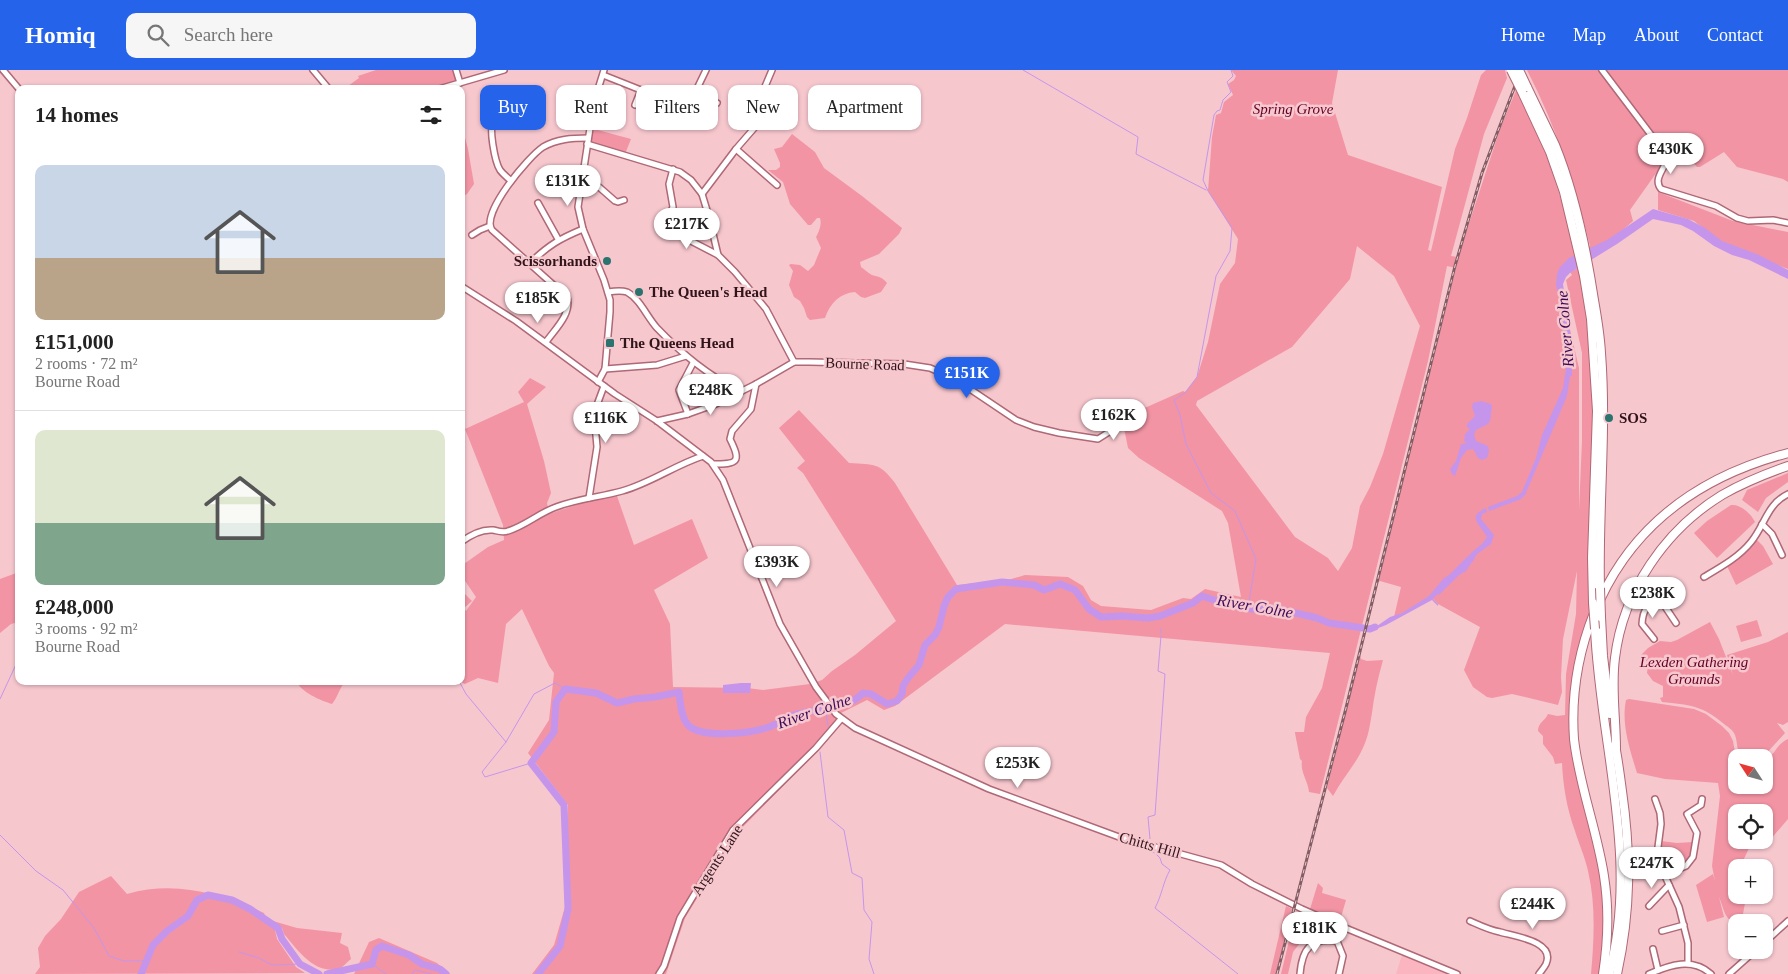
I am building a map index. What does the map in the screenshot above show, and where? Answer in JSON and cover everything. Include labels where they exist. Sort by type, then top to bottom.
[{"type":"highway","points":[[1511,70],[1525,90]]},
{"type":"highway","points":[[1519,70],[1579,237],[1601,352],[1603,407],[1600,506],[1601,617],[1606,688],[1612,736],[1616,749]]},
{"type":"highway","points":[[1587,276],[1597,411],[1592,548],[1593,603],[1600,690],[1621,862],[1620,914],[1609,974]]},
{"type":"highway","points":[[1603,974],[1607,925],[1604,876],[1578,764],[1574,724],[1577,671],[1587,632],[1598,603],[1615,572],[1642,536],[1668,511],[1719,477],[1788,452]]},
{"type":"highway","points":[[1617,974],[1626,925],[1629,879],[1626,823],[1616,749],[1613,688],[1616,648],[1628,608],[1649,566],[1673,535],[1699,511],[1744,483],[1788,466]]},
{"type":"street","points":[[3,70],[16,85]]},
{"type":"street","points":[[313,70],[326,85]]},
{"type":"street","points":[[456,70],[460,83]]},
{"type":"street","points":[[453,85],[504,70]]},
{"type":"street","points":[[700,85],[706,70]]},
{"type":"street","points":[[766,85],[772,70]]},
{"type":"street","points":[[1602,70],[1666,156],[1666,162],[1658,179],[1661,189],[1716,206],[1737,218],[1748,221],[1773,220],[1788,223]]},
{"type":"street","points":[[598,382],[605,369],[610,312],[608,292],[583,229],[578,207],[581,182],[594,102],[603,72],[636,88]]},
{"type":"street","points":[[491,130],[498,164],[501,171],[511,181]]},
{"type":"street","points":[[702,194],[753,130]]},
{"type":"street","points":[[546,342],[568,311],[569,302],[563,292],[530,264],[490,226],[489,222],[492,212],[511,181],[544,146],[570,138],[588,141],[672,169],[687,176],[702,194],[718,255]]},
{"type":"street","points":[[736,149],[777,185]]},
{"type":"street","points":[[657,421],[688,414],[716,404],[794,362],[766,309],[735,272],[718,255],[664,227],[673,207],[669,184],[672,169]]},
{"type":"street","points":[[581,182],[600,188],[615,201],[624,200]]},
{"type":"street","points":[[538,203],[558,239]]},
{"type":"street","points":[[472,235],[490,226]]},
{"type":"street","points":[[530,264],[546,247],[558,239],[583,229]]},
{"type":"street","points":[[465,289],[546,342],[598,382],[657,421],[713,464],[732,464],[735,462],[735,450],[730,439],[732,432],[752,409],[756,384]]},
{"type":"street","points":[[608,292],[626,292],[634,298],[655,326],[693,363],[710,376],[742,391],[755,392]]},
{"type":"street","points":[[605,369],[657,365],[686,356]]},
{"type":"street","name":"Bourne Road","points":[[794,362],[904,364],[930,368],[955,380],[1004,412],[1034,427],[1098,439],[1120,426]]},
{"type":"street","points":[[688,414],[679,390],[693,363]]},
{"type":"street","points":[[589,498],[597,447],[594,413],[604,386]]},
{"type":"street","points":[[465,540],[480,532],[492,530],[498,532],[507,531],[555,507],[623,491],[687,461],[703,456]]},
{"type":"street","name":"Chitts Hill","points":[[713,464],[723,480],[780,624],[816,687],[841,719],[856,728],[989,789],[1119,837],[1221,865],[1260,888],[1343,927],[1457,974]]},
{"type":"street","points":[[1704,577],[1742,551],[1751,542],[1773,504],[1788,494]]},
{"type":"street","points":[[1762,524],[1772,534],[1782,555]]},
{"type":"street","points":[[1654,639],[1642,624],[1644,610],[1647,607],[1660,599],[1676,623]]},
{"type":"street","name":"Argents Lane","points":[[659,974],[664,966],[680,918],[733,830],[816,748],[841,719]]},
{"type":"street","points":[[1655,799],[1660,813],[1658,856],[1664,875],[1677,900],[1689,951],[1688,963]]},
{"type":"street","points":[[1664,875],[1686,866],[1690,862],[1697,833],[1687,814],[1702,805],[1702,799]]},
{"type":"street","points":[[1649,906],[1669,885]]},
{"type":"street","points":[[1470,921],[1494,931],[1529,939],[1538,945],[1545,952],[1547,958],[1546,965],[1539,974]]},
{"type":"street","points":[[1773,935],[1788,922]]},
{"type":"street","points":[[1662,931],[1684,925]]},
{"type":"street","points":[[1339,974],[1343,956],[1337,941],[1343,927]]},
{"type":"street","points":[[1300,974],[1309,945],[1324,940],[1337,941]]},
{"type":"street","points":[[1653,949],[1658,970]]},
{"type":"street","points":[[1729,974],[1746,959]]},
{"type":"street","points":[[1649,974],[1668,966],[1688,963],[1702,967],[1711,974]]},
{"type":"shaded area","points":[[1402,955],[1449,974],[1396,974]]},
{"type":"green space","points":[[376,70],[455,70],[458,82],[447,85],[349,85],[359,78],[358,76]]},
{"type":"green space","name":"Spring Grove","points":[[1231,70],[1338,70],[1332,103],[1348,155],[1442,187],[1428,250],[1431,251],[1455,149],[1481,75],[1486,70],[1505,70],[1507,78],[1484,134],[1451,256],[1458,257],[1500,129],[1517,88],[1542,143],[1561,199],[1574,249],[1590,246],[1564,156],[1527,70],[1788,70],[1788,182],[1737,167],[1724,152],[1700,167],[1697,167],[1689,158],[1664,162],[1630,210],[1633,221],[1605,246],[1557,274],[1579,368],[1579,510],[1582,441],[1582,353],[1566,280],[1572,275],[1570,272],[1579,268],[1591,349],[1595,423],[1591,621],[1572,716],[1606,895],[1602,974],[1591,974],[1594,922],[1591,884],[1572,823],[1564,789],[1562,763],[1555,764],[1553,757],[1543,744],[1543,736],[1538,731],[1539,725],[1548,714],[1565,715],[1566,674],[1576,614],[1577,571],[1563,639],[1562,692],[1558,705],[1512,694],[1492,698],[1487,697],[1473,687],[1464,670],[1480,627],[1438,604],[1433,599],[1394,617],[1401,587],[1380,581],[1377,583],[1456,268],[1447,266],[1428,361],[1320,794],[1309,792],[1302,769],[1295,732],[1304,732],[1306,717],[1322,688],[1330,653],[1005,624],[895,706],[884,710],[867,700],[841,713],[838,726],[827,741],[736,834],[685,918],[666,974],[532,974],[554,945],[565,907],[568,805],[528,753],[549,720],[554,673],[522,609],[506,624],[498,683],[478,678],[465,684],[465,610],[466,611],[476,597],[465,581],[465,563],[488,547],[504,540],[503,525],[465,429],[524,402],[518,392],[530,378],[546,387],[527,404],[544,461],[551,493],[547,503],[549,514],[594,499],[617,496],[634,545],[692,519],[708,558],[654,590],[670,624],[673,687],[763,690],[810,684],[822,680],[896,621],[803,473],[797,468],[805,461],[779,428],[799,410],[849,463],[876,466],[885,471],[895,483],[957,585],[1008,580],[1025,575],[1068,577],[1083,586],[1091,600],[1101,606],[1151,610],[1183,598],[1191,599],[1205,589],[1241,597],[1228,523],[1222,511],[1139,458],[1128,448],[1122,418],[1183,391],[1185,392],[1197,377],[1208,342],[1220,284],[1235,263],[1238,239],[1208,191],[1212,137],[1216,115],[1221,113],[1224,102],[1233,95],[1228,84],[1236,76]],"holes":[[[1357,246],[1394,276],[1420,326],[1383,454],[1360,506],[1352,548],[1338,571],[1328,558],[1295,537],[1196,405],[1197,401],[1292,347],[1350,279]]]},
{"type":"green space","points":[[594,130],[631,139],[625,154],[589,144]]},
{"type":"green space","points":[[792,134],[815,152],[824,168],[902,228],[899,234],[879,254],[860,262],[861,267],[872,275],[882,278],[887,283],[881,292],[865,298],[855,292],[845,294],[833,303],[825,318],[810,320],[800,301],[794,297],[789,285],[793,271],[789,265],[800,265],[808,271],[814,265],[821,248],[816,237],[820,228],[820,218],[817,218],[811,225],[808,225],[790,204],[783,182],[768,170],[776,170],[780,167],[774,149],[782,147]]},
{"type":"green space","points":[[465,138],[474,184],[465,195]]},
{"type":"green space","points":[[1658,192],[1733,221],[1788,232],[1788,269],[1723,244],[1694,221],[1658,210]]},
{"type":"green space","points":[[1788,473],[1788,482],[1766,498],[1758,512],[1742,500],[1747,490]]},
{"type":"green space","points":[[1731,505],[1745,510],[1755,522],[1717,558],[1694,533],[1707,521]]},
{"type":"green space","points":[[1756,539],[1763,546],[1773,564],[1736,585],[1727,566],[1746,551]]},
{"type":"green space","points":[[15,573],[15,623],[0,633],[0,579]]},
{"type":"green space","points":[[465,594],[472,601],[465,607]]},
{"type":"green space","points":[[1757,620],[1762,636],[1741,642],[1736,626]]},
{"type":"green space","name":"Lexden Gathering Grounds","points":[[1710,622],[1733,675],[1727,655],[1768,642],[1788,632],[1788,722],[1783,725],[1777,723],[1785,733],[1770,749],[1738,749],[1735,735],[1729,727],[1709,713],[1688,705],[1662,702],[1660,698],[1663,697],[1663,686],[1653,681],[1647,673],[1648,663],[1641,655],[1660,641],[1671,642]]},
{"type":"green space","points":[[1360,655],[1361,659],[1367,661],[1383,660],[1376,686],[1370,725],[1362,750],[1333,796],[1327,788]]},
{"type":"green space","points":[[299,685],[343,685],[332,704],[302,689]]},
{"type":"green space","name":"Lexden Gathering Grounds","points":[[1626,700],[1694,709],[1706,714],[1722,726],[1729,733],[1734,749],[1728,749],[1728,794],[1773,794],[1773,753],[1788,739],[1788,819],[1773,836],[1773,804],[1728,804],[1728,849],[1749,849],[1744,859],[1728,859],[1728,904],[1745,904],[1743,914],[1728,914],[1728,918],[1719,897],[1724,917],[1707,922],[1696,885],[1713,874],[1715,881],[1712,866],[1720,796],[1718,783],[1665,779],[1637,773],[1625,728]]},
{"type":"green space","points":[[1661,841],[1693,842],[1691,853],[1685,863],[1671,870],[1663,865]]},
{"type":"green space","points":[[111,876],[127,894],[163,888],[197,891],[231,900],[264,913],[267,922],[275,930],[277,939],[296,967],[305,973],[35,974],[40,967],[38,948],[79,892]]},
{"type":"green space","points":[[1318,883],[1323,888],[1322,893],[1346,900],[1339,924],[1310,909]]},
{"type":"green space","points":[[1286,906],[1292,909],[1276,974],[1270,974]]},
{"type":"green space","points":[[1296,912],[1317,921],[1293,952],[1288,974],[1281,974]]},
{"type":"green space","points":[[273,921],[297,928],[342,933],[340,943],[348,947],[351,959],[339,969],[321,968],[307,959],[284,934],[282,928]]},
{"type":"green space","points":[[379,938],[437,963],[450,974],[354,974],[369,942]]},
{"type":"water","points":[[1653,209],[1688,219],[1705,228],[1722,241],[1759,255],[1788,270],[1788,279],[1714,246],[1681,225],[1653,219],[1570,273],[1563,284],[1572,345],[1572,376],[1570,376],[1567,396],[1525,495],[1521,499],[1489,511],[1488,507],[1517,496],[1522,492],[1536,458],[1542,435],[1563,388],[1566,369],[1562,310],[1556,285],[1560,267],[1569,258],[1607,240]]},
{"type":"water","points":[[1481,401],[1492,406],[1490,420],[1488,424],[1476,430],[1474,435],[1476,441],[1488,446],[1487,458],[1482,460],[1478,458],[1473,449],[1467,450],[1461,458],[1455,476],[1450,469],[1456,461],[1461,444],[1467,443],[1464,441],[1465,434],[1470,429],[1467,427],[1467,424],[1475,416],[1472,407],[1473,403]]},
{"type":"water","points":[[1486,508],[1487,512],[1482,514],[1481,519],[1494,535],[1491,544],[1477,554],[1466,571],[1447,582],[1433,599],[1438,606],[1432,600],[1386,625],[1365,632],[1366,628],[1377,626],[1429,596],[1444,578],[1463,568],[1472,552],[1487,537],[1476,518],[1480,511]]},
{"type":"water","points":[[751,683],[750,693],[723,693],[723,685]]},
{"type":"waterway","points":[[1023,70],[1138,137],[1136,154],[1206,190]]},
{"type":"waterway","points":[[1231,70],[1233,76],[1227,82],[1231,92],[1223,100],[1220,110],[1214,115],[1203,180],[1232,228],[1230,251],[1216,276],[1197,377],[1185,393],[1174,400],[1180,415],[1186,444],[1211,493],[1235,511],[1256,559],[1249,609]]},
{"type":"waterway","name":"River Colne","points":[[1438,591],[1471,558]]},
{"type":"waterway","name":"River Colne","points":[[538,974],[560,946],[568,909],[564,805],[531,763],[554,732],[556,702],[565,689],[596,693],[617,703],[679,692],[682,713],[688,725],[703,732],[726,734],[766,728],[798,714],[841,706],[856,699],[863,693],[871,694],[887,704],[897,701],[902,694],[903,686],[919,665],[925,645],[935,635],[939,627],[948,597],[956,589],[1002,582],[1034,585],[1044,590],[1060,584],[1075,590],[1089,609],[1101,617],[1148,618],[1160,616],[1193,603],[1202,596],[1226,604],[1258,610],[1274,608],[1317,618],[1329,623],[1370,629],[1375,627]]},
{"type":"waterway","points":[[1145,840],[1150,839],[1148,817],[1155,815],[1165,674],[1158,671],[1161,636]]},
{"type":"waterway","points":[[0,699],[15,667]]},
{"type":"waterway","points":[[531,763],[485,777],[482,772],[506,742],[534,694],[555,683],[565,689]]},
{"type":"waterway","points":[[461,685],[466,694],[506,742]]},
{"type":"waterway","points":[[823,709],[826,713],[828,726]]},
{"type":"waterway","points":[[820,752],[828,817],[844,830],[852,873],[862,878],[864,910],[872,922],[869,959],[874,974]]},
{"type":"waterway","points":[[0,835],[36,871],[63,890],[94,928],[109,956],[124,961],[147,961]]},
{"type":"waterway","points":[[1141,849],[1155,853],[1160,858],[1162,864],[1170,870],[1155,908],[1238,974]]},
{"type":"waterway","name":"River Colne","points":[[141,974],[153,945],[167,931],[188,916],[197,900],[208,895],[232,900],[250,909],[278,928],[282,939],[300,964],[319,974]]},
{"type":"waterway","name":"River Colne","points":[[327,974],[372,964],[376,950],[382,946],[409,955],[422,964],[440,969],[446,974]]},
{"type":"waterway","points":[[239,952],[259,958],[272,965],[300,964]]},
{"type":"waterway","points":[[372,964],[386,974]]},
{"type":"waterway","points":[[412,974],[415,970],[431,974]]},
{"type":"railway","points":[[1277,974],[1345,712],[1455,266],[1482,173],[1521,70]]},
{"type":"place","name":"Scissorhands","points":[[607,261]]},
{"type":"place","name":"The Queen's Head","points":[[639,292]]},
{"type":"place","name":"The Queens Head","points":[[610,343]]},
{"type":"place","name":"SOS","points":[[1609,418]]}]
